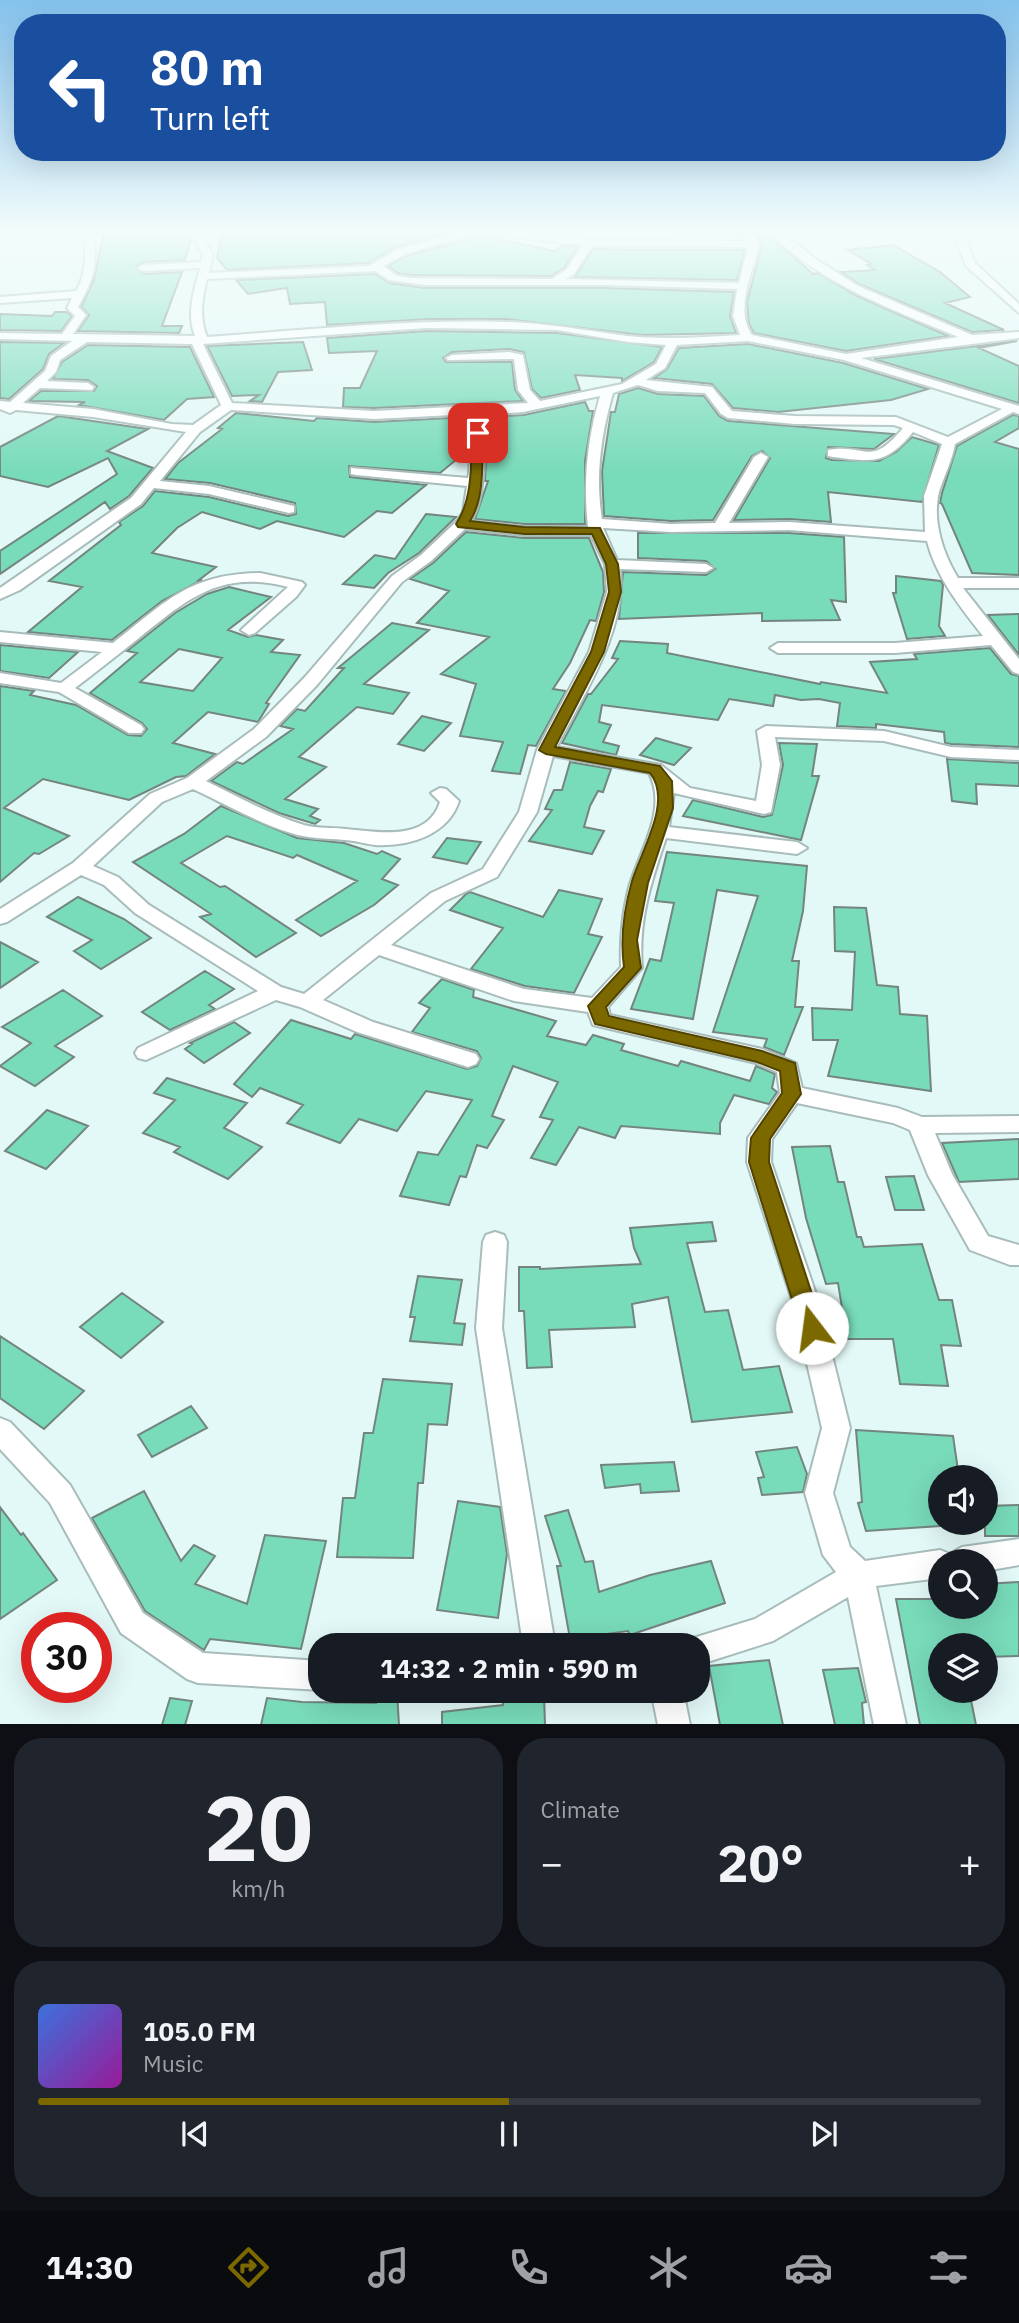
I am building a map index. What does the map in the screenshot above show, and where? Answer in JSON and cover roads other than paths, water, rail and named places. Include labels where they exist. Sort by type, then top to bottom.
[{"type":"street","points":[[64,339],[81,314],[77,311]]},
{"type":"street","points":[[196,311],[196,329],[201,337],[196,341]]},
{"type":"street","points":[[738,311],[738,322],[748,338]]},
{"type":"street","points":[[908,311],[971,339]]},
{"type":"street","points":[[0,337],[196,341],[426,325],[505,325],[557,327],[628,339],[673,342],[748,338],[846,357],[1016,409]]},
{"type":"street","points":[[846,357],[1019,335]]},
{"type":"street","points":[[0,415],[15,405],[50,372],[55,358],[82,339]]},
{"type":"street","points":[[196,341],[228,406]]},
{"type":"street","points":[[0,594],[15,587],[136,501],[153,484],[196,429],[228,406],[374,415],[485,411],[538,405],[626,387],[661,366],[673,342]]},
{"type":"street","points":[[452,358],[509,355],[519,357],[523,389],[528,399],[538,405]]},
{"type":"street","points":[[637,381],[658,387],[708,390],[715,393],[723,410],[728,414],[795,420],[896,421],[949,442]]},
{"type":"street","points":[[35,384],[88,387]]},
{"type":"street","points":[[308,1002],[438,897],[490,873],[528,813],[546,750],[597,652],[615,592],[612,564],[596,527],[590,494],[593,454],[607,392]]},
{"type":"street","points":[[0,405],[93,413],[172,428],[196,429]]},
{"type":"street","points":[[1016,409],[949,442],[930,502],[931,537],[934,547],[976,617],[1019,669]]},
{"type":"street","points":[[0,918],[80,867],[156,798],[193,782],[260,733],[311,681],[397,579],[426,558],[462,524],[470,512],[478,413],[485,411]]},
{"type":"street","points":[[833,453],[876,458],[885,456],[911,427]]},
{"type":"street","points":[[719,527],[761,457]]},
{"type":"street","points":[[356,471],[474,483]]},
{"type":"street","points":[[153,484],[209,490],[289,509]]},
{"type":"street","points":[[462,524],[524,531],[596,527],[801,527],[931,537]]},
{"type":"street","points":[[612,564],[706,568]]},
{"type":"street","points":[[64,688],[158,613],[204,585],[235,576],[297,585],[291,594],[249,630]]},
{"type":"street","points":[[954,583],[1019,583]]},
{"type":"street","points":[[0,637],[113,648]]},
{"type":"street","points":[[778,648],[895,648],[995,640]]},
{"type":"street","points":[[0,678],[64,688],[135,729]]},
{"type":"street","points":[[546,750],[655,769],[684,792],[764,808],[771,765],[766,731],[884,736],[951,752],[1019,755]]},
{"type":"street","points":[[597,1006],[632,968],[629,940],[640,883],[666,808],[665,781],[655,769]]},
{"type":"street","points":[[193,782],[252,810],[312,833],[342,833],[376,839],[404,837],[431,827],[448,812],[450,801],[440,793]]},
{"type":"street","points":[[658,831],[797,848]]},
{"type":"street","points":[[80,867],[111,881],[142,909],[274,992],[308,1002],[365,1027],[468,1059]]},
{"type":"street","points":[[378,948],[522,996],[597,1006]]},
{"type":"street","points":[[146,1053],[274,992]]},
{"type":"street","points":[[597,1006],[601,1020],[762,1057],[788,1068],[791,1094],[760,1138],[759,1162],[806,1303],[836,1429],[819,1493],[838,1555],[859,1575],[890,1724]]},
{"type":"street","points":[[791,1094],[898,1116],[920,1125],[1019,1124]]},
{"type":"street","points":[[920,1125],[940,1175],[979,1242],[1010,1255],[1019,1255]]},
{"type":"street","points":[[495,1242],[489,1328],[537,1633]]},
{"type":"street","points":[[0,1430],[60,1494],[132,1623],[198,1668],[308,1675]]},
{"type":"street","points":[[998,1555],[1019,1552]]},
{"type":"street","points":[[710,1646],[762,1631],[859,1575],[928,1566]]},
{"type":"street","points":[[670,1703],[674,1724]]}]
